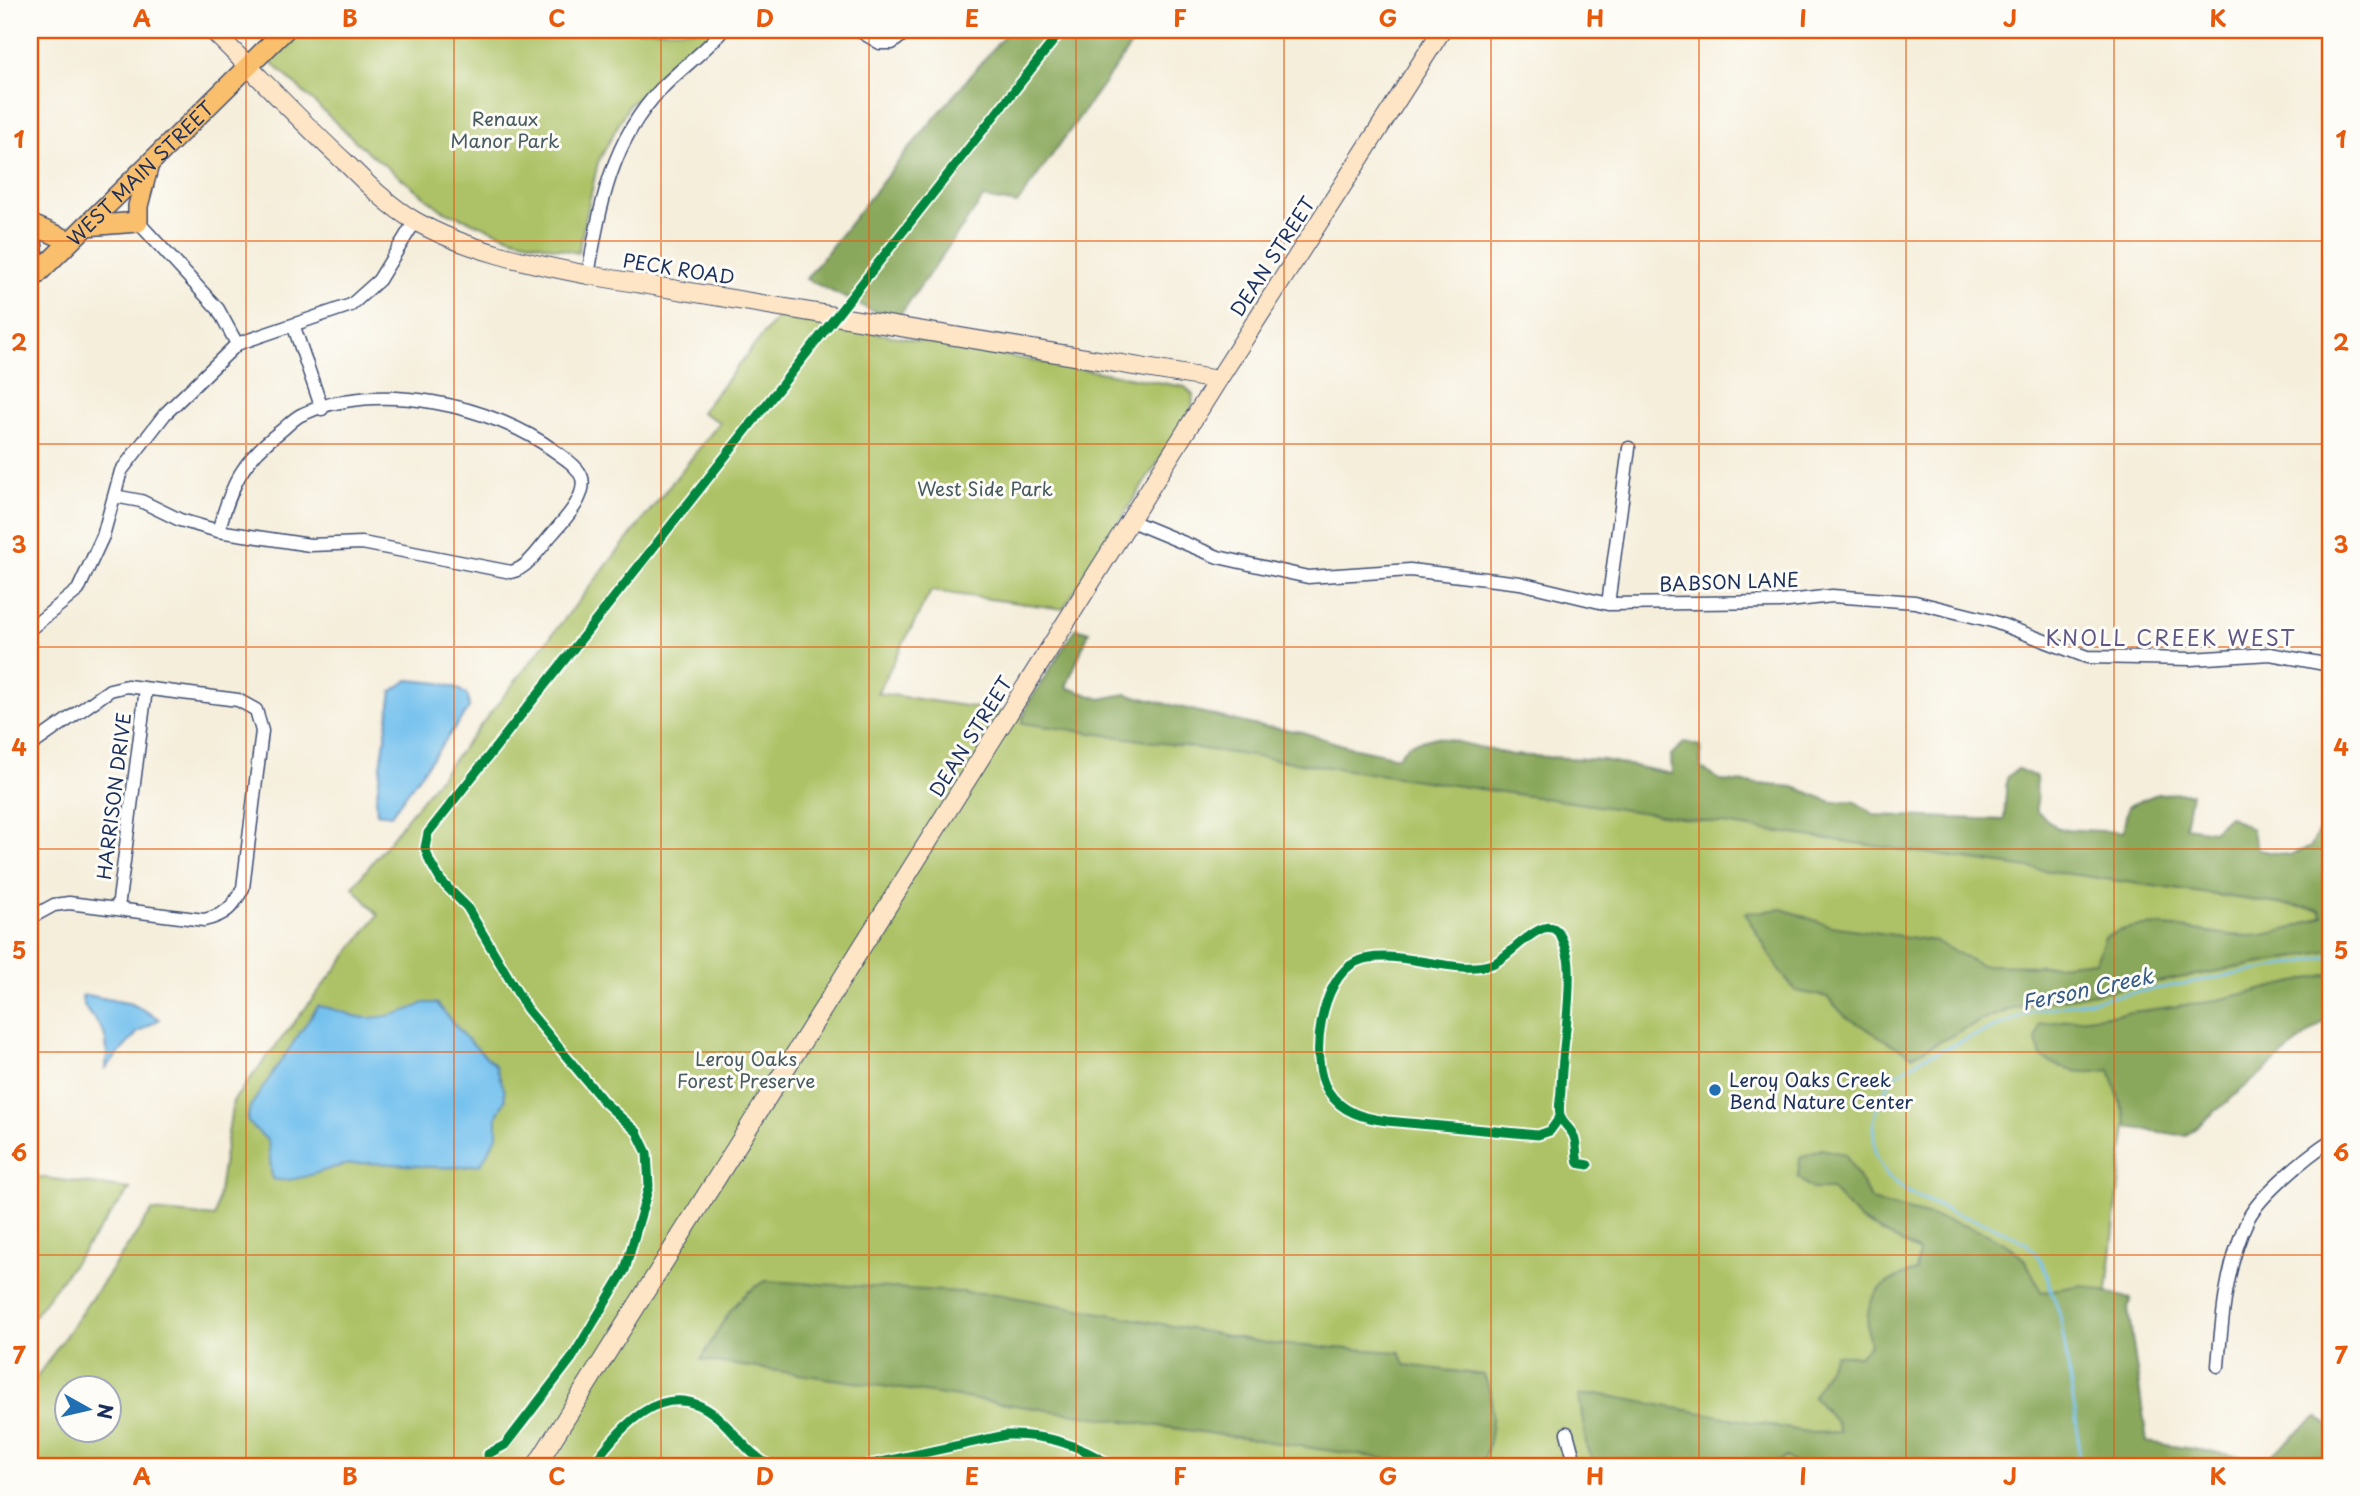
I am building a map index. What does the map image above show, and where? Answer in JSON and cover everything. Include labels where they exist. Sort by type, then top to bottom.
[{"type":"main road","name":"WEST MAIN STREET","points":[[33,278],[285,30]]},
{"type":"main road","points":[[86,226],[138,222],[138,206],[148,167]]},
{"type":"main road","points":[[33,278],[30,224],[69,241]]},
{"type":"street","name":"PECK ROAD","points":[[212,30],[370,187],[415,221],[522,262],[1218,380]]},
{"type":"street","points":[[588,275],[601,198],[614,159],[629,131],[662,88],[712,44],[723,30]]},
{"type":"street","points":[[858,30],[880,43],[892,43],[909,30]]},
{"type":"street","name":"DEAN STREET","points":[[536,1466],[1218,380],[1442,30]]},
{"type":"street","points":[[30,629],[78,590],[103,536],[121,471],[165,414],[237,344],[351,306],[379,280],[415,221]]},
{"type":"street","points":[[138,222],[218,309],[237,344]]},
{"type":"street","points":[[294,327],[322,409]]},
{"type":"street","points":[[114,496],[141,500],[180,520],[218,530],[310,545],[362,543],[512,572],[522,570],[580,496],[582,479],[575,466],[546,444],[498,420],[431,401],[400,397],[363,398],[303,414],[257,449],[233,485],[218,530]]},
{"type":"street","points":[[1608,604],[1629,448]]},
{"type":"street","name":"BABSON LANE","points":[[1131,522],[1218,557],[1308,577],[1410,569],[1520,583],[1608,604],[1780,601],[1832,596],[1915,602],[1992,621],[2087,657],[2191,659],[2270,654],[2330,665]]},
{"type":"street","points":[[30,746],[110,690],[127,686],[238,700],[249,704],[260,719],[262,731],[243,888],[233,908],[204,920],[118,908],[61,904],[40,911],[30,918]]},
{"type":"street","name":"HARRISON DRIVE","points":[[118,908],[146,688]]},
{"type":"street","points":[[2218,1366],[2230,1269],[2249,1216],[2307,1157],[2330,1141]]},
{"type":"street","points":[[1567,1433],[1576,1466]]},
{"type":"green space","name":"Renaux Manor Park","points":[[296,30],[717,30],[709,41],[629,105],[598,162],[578,253],[513,238],[442,210],[364,149],[268,59]]},
{"type":"green space","points":[[1009,30],[1142,30],[1017,204],[983,198],[895,322],[806,279],[902,157]]},
{"type":"green space","name":"Leroy Oaks Forest Preserve","points":[[778,316],[1185,387],[1193,395],[1192,409],[1063,609],[931,591],[877,693],[2330,907],[2330,983],[2138,1019],[2087,1466],[30,1466],[30,1387],[152,1211],[215,1217],[233,1101],[378,915],[353,887],[720,422],[701,412]]},
{"type":"green space","points":[[1076,628],[1089,632],[1066,687],[1100,699],[1126,694],[1253,725],[1302,732],[1346,746],[1398,757],[1409,744],[1437,737],[1512,755],[1604,760],[1672,774],[1671,755],[1685,742],[1700,746],[1701,768],[1722,781],[1794,787],[1832,802],[1854,801],[1875,815],[2004,820],[2007,777],[2018,769],[2036,777],[2037,812],[2059,829],[2123,832],[2128,806],[2157,794],[2191,793],[2185,827],[2213,831],[2229,816],[2251,829],[2258,850],[2289,855],[2311,847],[2318,832],[2330,832],[2330,951],[2017,1007],[1980,1021],[1912,1056],[1845,1016],[1827,997],[1796,991],[1777,967],[1745,913],[1782,909],[1831,926],[1935,941],[1980,965],[2046,966],[2096,961],[2105,937],[2141,926],[2177,927],[2250,936],[2287,929],[2323,916],[2320,910],[1022,723],[1027,705]]},
{"type":"green space","points":[[2330,974],[2330,1016],[2186,1136],[2128,1127],[2110,1070],[2082,1072],[2059,1066],[2041,1057],[2036,1040],[2040,1024],[2209,1002]]},
{"type":"green space","points":[[1821,1149],[1845,1154],[1872,1201],[1969,1227],[2004,1243],[2023,1258],[2041,1292],[2082,1285],[2131,1299],[2128,1308],[2147,1442],[2265,1460],[2317,1417],[2330,1426],[2330,1466],[1798,1466],[1786,1457],[1770,1466],[1597,1466],[1587,1449],[1579,1396],[1598,1394],[1813,1433],[1840,1432],[1836,1422],[1813,1397],[1835,1354],[1859,1356],[1870,1345],[1868,1317],[1874,1296],[1890,1281],[1916,1271],[1919,1252],[1860,1220],[1831,1189],[1812,1189],[1798,1177],[1800,1158]]},
{"type":"green space","points":[[30,1176],[130,1189],[30,1321]]},
{"type":"green space","points":[[766,1281],[997,1294],[1272,1344],[1400,1352],[1405,1365],[1484,1375],[1492,1409],[1489,1443],[1482,1466],[1436,1466],[701,1360],[736,1304],[754,1287]]},
{"type":"water","points":[[408,680],[440,683],[457,688],[468,696],[469,708],[391,815],[377,813],[376,800],[392,691]]},
{"type":"water","points":[[82,996],[132,1004],[160,1019],[138,1032],[106,1068],[105,1038],[102,1029],[84,1006]]},
{"type":"water","points":[[424,1003],[437,1003],[463,1035],[495,1065],[504,1088],[505,1100],[497,1116],[497,1136],[481,1164],[448,1168],[384,1163],[351,1164],[291,1180],[272,1179],[268,1141],[247,1121],[250,1107],[318,1006],[372,1018],[400,1013]]},
{"type":"waterway","name":"Ferson Creek","points":[[2078,1466],[2079,1439],[2060,1315],[2041,1260],[2026,1243],[1994,1226],[1953,1213],[1906,1191],[1886,1174],[1876,1155],[1873,1126],[1879,1100],[1894,1076],[1920,1059],[2033,1011],[2330,957]]},
{"type":"cycle path","points":[[488,1466],[488,1454],[505,1445],[572,1358],[625,1270],[649,1186],[647,1153],[637,1132],[604,1102],[527,1009],[467,907],[441,881],[430,862],[425,848],[428,833],[1062,30]]},
{"type":"cycle path","points":[[1560,1117],[1550,1131],[1538,1135],[1387,1121],[1362,1116],[1340,1105],[1328,1091],[1322,1078],[1319,1060],[1321,1021],[1334,985],[1344,971],[1356,962],[1370,958],[1387,957],[1477,967],[1499,960],[1543,928],[1558,932],[1569,963],[1568,1013],[1559,1112],[1574,1137],[1578,1163],[1588,1165]]},
{"type":"cycle path","points":[[592,1466],[615,1436],[644,1411],[678,1401],[696,1404],[715,1415],[748,1449],[771,1466]]},
{"type":"cycle path","points":[[863,1466],[1006,1435],[1036,1436],[1062,1442],[1113,1466]]},
{"type":"place","name":"Leroy Oaks Creek Bend Nature Center","points":[[1715,1090]]},
{"type":"district","name":"KNOLL CREEK WEST","points":[[2171,637]]},
{"type":"park label","name":"West Side Park","points":[[985,488]]}]
